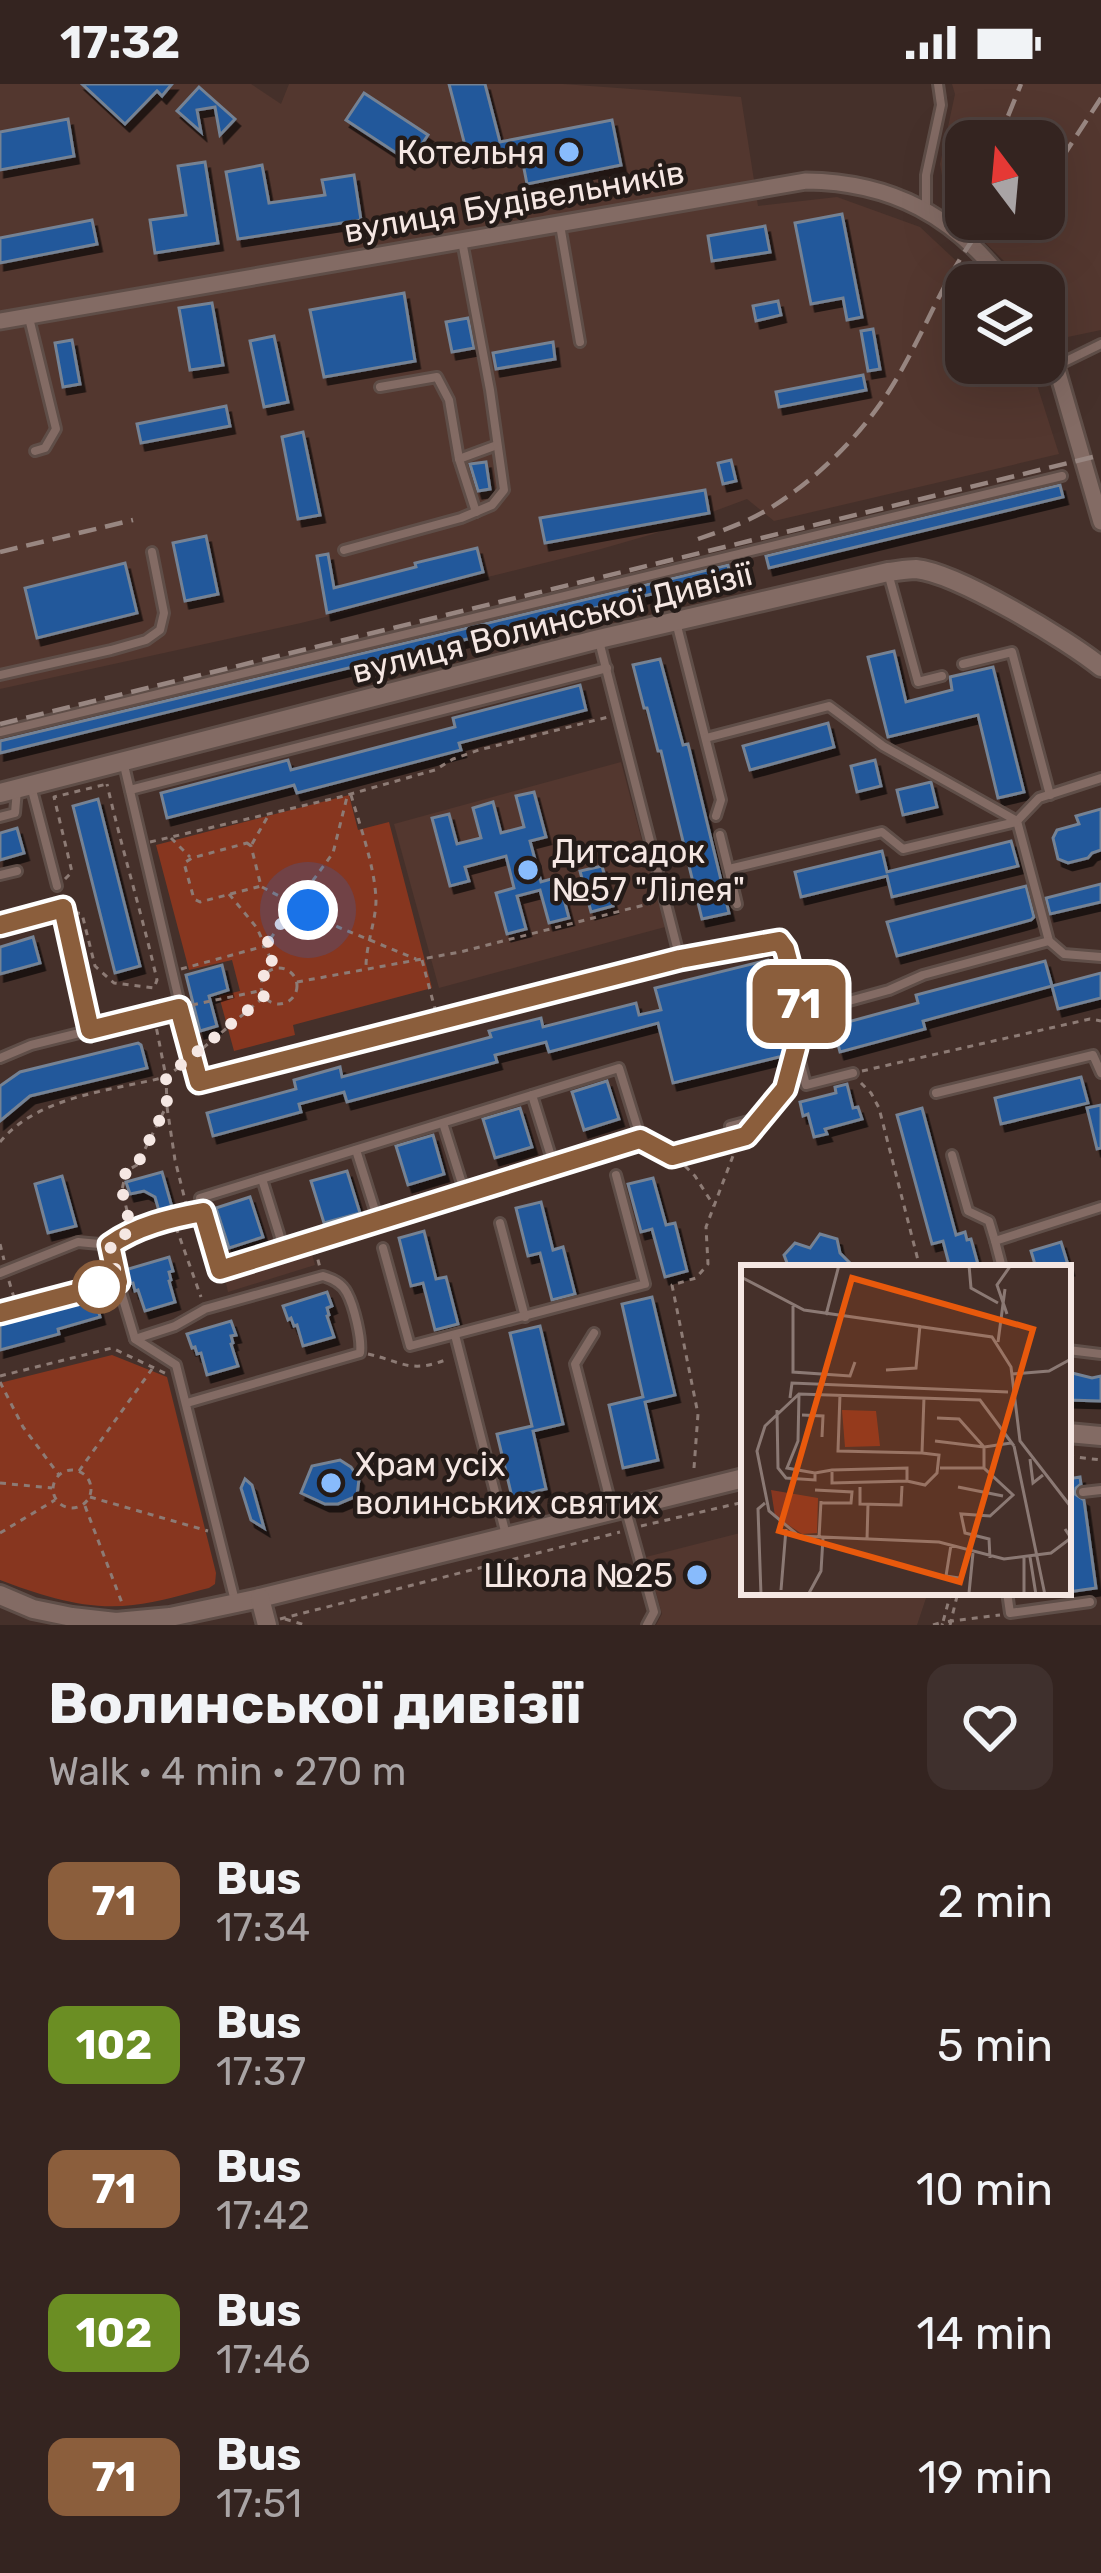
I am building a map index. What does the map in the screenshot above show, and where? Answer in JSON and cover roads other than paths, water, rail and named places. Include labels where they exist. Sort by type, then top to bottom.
[{"type":"street","name":"вулиця Будівельників","points":[[0,321],[806,181],[840,181],[886,190],[970,243],[991,264]]},
{"type":"street","points":[[1061,384],[1101,522]]},
{"type":"street","name":"вулиця Волинської Дивізії","points":[[16,788],[599,639],[888,572],[916,569],[950,578],[1080,650],[1101,667]]},
{"type":"street","points":[[1071,1433],[1101,1436]]},
{"type":"street","points":[[0,1595],[30,1617],[116,1622],[170,1617],[741,1479]]},
{"type":"street","points":[[260,1598],[276,1623]]},
{"type":"lane","points":[[926,212],[926,175],[941,105],[938,84]]},
{"type":"lane","points":[[560,223],[580,341]]},
{"type":"lane","points":[[344,550],[476,512],[492,505],[504,490],[461,240]]},
{"type":"lane","points":[[29,316],[56,429],[45,448],[35,452]]},
{"type":"lane","points":[[1065,362],[1101,344]]},
{"type":"lane","points":[[380,387],[437,377],[449,400],[459,459],[476,512]]},
{"type":"lane","points":[[459,459],[498,445]]},
{"type":"lane","points":[[0,732],[1062,476]]},
{"type":"lane","points":[[0,675],[146,640],[160,629],[164,613],[152,552]]},
{"type":"lane","points":[[888,572],[918,682],[942,676]]},
{"type":"lane","points":[[676,621],[722,800],[716,816]]},
{"type":"lane","points":[[599,639],[680,959]]},
{"type":"lane","points":[[964,664],[1012,652],[1050,795]]},
{"type":"lane","points":[[130,790],[607,668]]},
{"type":"lane","points":[[706,738],[830,706],[884,746],[1017,821],[1049,941],[1064,954],[1101,957]]},
{"type":"lane","points":[[123,760],[199,1082],[680,959],[779,941],[802,1014],[785,1089],[746,1136],[672,1156],[640,1139],[220,1270],[200,1198],[619,1068],[640,1139]]},
{"type":"lane","points":[[728,869],[882,832],[903,849],[1017,821],[1039,798],[1101,778]]},
{"type":"lane","points":[[0,817],[15,813],[16,788]]},
{"type":"lane","points":[[16,788],[57,886]]},
{"type":"lane","points":[[720,835],[737,904]]},
{"type":"lane","points":[[0,875],[17,871]]},
{"type":"lane","points":[[0,925],[63,908],[90,1030]]},
{"type":"lane","points":[[802,1014],[1049,941]]},
{"type":"lane","points":[[0,1058],[31,1045],[179,1008]]},
{"type":"lane","points":[[796,1048],[806,1085],[853,1073]]},
{"type":"lane","points":[[936,1093],[1093,1055],[1101,1073]]},
{"type":"lane","points":[[532,1095],[554,1166]]},
{"type":"lane","points":[[730,1126],[762,1118]]},
{"type":"lane","points":[[443,1123],[465,1193]]},
{"type":"lane","points":[[356,1150],[378,1220]]},
{"type":"lane","points":[[952,1155],[968,1211],[989,1221],[1001,1265]]},
{"type":"lane","points":[[383,1248],[410,1346],[645,1284],[616,1175]]},
{"type":"lane","points":[[262,1179],[284,1250]]},
{"type":"lane","points":[[995,1241],[1101,1207]]},
{"type":"lane","points":[[3,1272],[78,1243],[110,1245],[131,1230],[203,1212]]},
{"type":"lane","points":[[500,1223],[525,1317]]},
{"type":"lane","points":[[110,1245],[135,1339],[176,1365],[235,1602]]},
{"type":"lane","points":[[135,1339],[205,1310],[323,1276],[346,1292],[362,1343],[360,1353],[187,1402]]},
{"type":"lane","points":[[0,1313],[118,1282]]},
{"type":"lane","points":[[594,1333],[575,1364],[619,1508],[632,1528],[654,1612],[647,1625]]},
{"type":"lane","points":[[455,1335],[506,1537]]},
{"type":"lane","points":[[1071,1350],[1101,1354]]},
{"type":"lane","points":[[1083,1492],[1101,1492]]},
{"type":"lane","points":[[1007,1595],[1010,1613],[1090,1602]]},
{"type":"railway","points":[[1006,120],[1021,84]]},
{"type":"railway","points":[[1065,153],[1101,98]]},
{"type":"railway","points":[[698,539],[750,519],[787,497],[859,431],[889,392],[973,240]]},
{"type":"railway","points":[[0,724],[1101,455]]},
{"type":"railway","points":[[0,552],[133,520]]},
{"type":"place","name":"Котельня","points":[[569,152]]},
{"type":"place","name":"Дитсадок №57 \"Лілея\"","points":[[528,870]]},
{"type":"place","name":"Храм усіх волинських святих","points":[[331,1483]]},
{"type":"place","name":"Школа №25","points":[[697,1575]]}]
